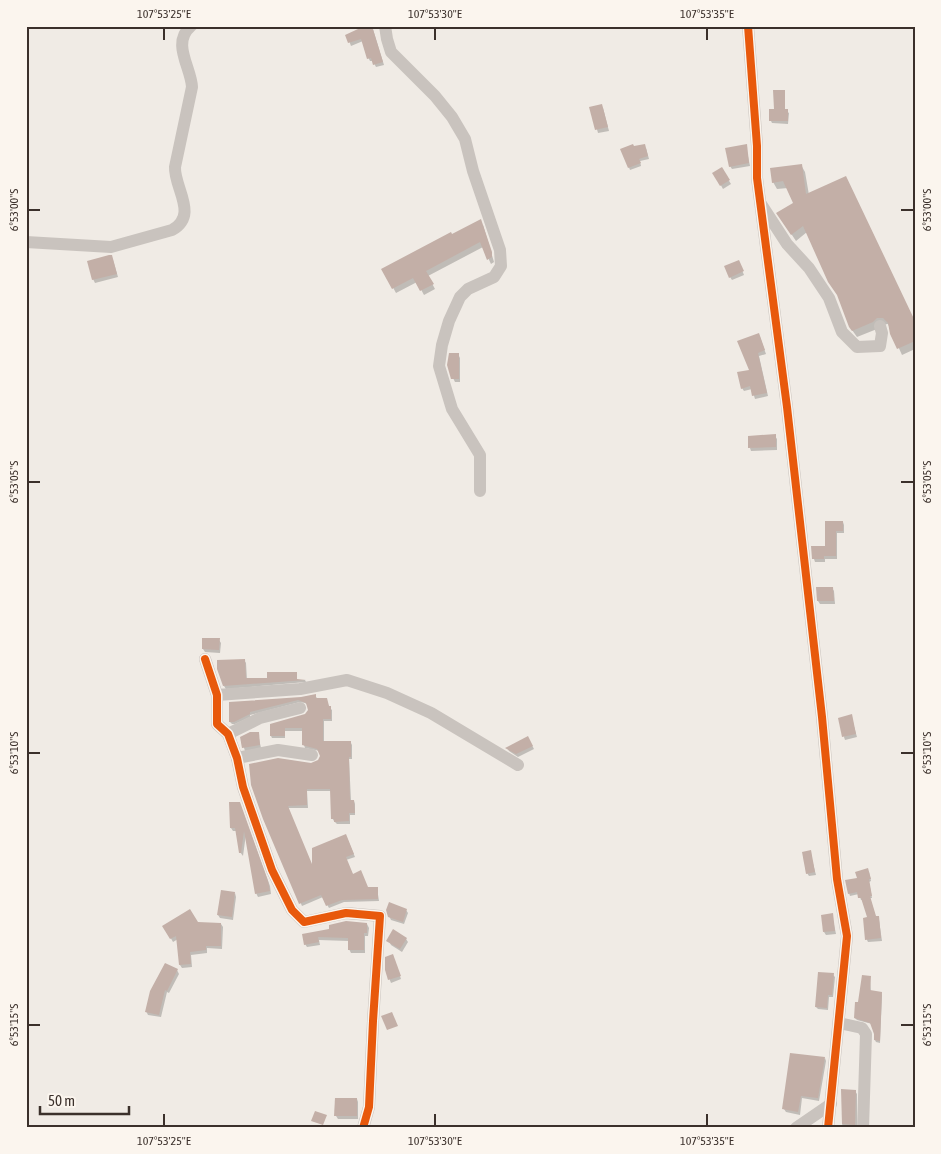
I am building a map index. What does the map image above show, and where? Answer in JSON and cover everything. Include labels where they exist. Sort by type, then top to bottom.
[{"type":"street","points":[[26,242],[111,247],[172,230],[178,226],[184,214],[184,205],[176,179],[175,167],[192,87],[192,79],[181,44],[183,37],[191,26]]},
{"type":"street","points":[[385,26],[391,52],[436,96],[452,117],[465,139],[473,171],[500,250],[500,266],[494,277],[468,290],[460,298],[449,321],[442,345],[439,366],[452,409],[480,455],[480,490]]},
{"type":"street","points":[[748,26],[760,202],[787,407],[822,717],[837,879],[848,936],[828,1128]]},
{"type":"street","points":[[760,202],[788,244],[809,268],[828,298],[842,332],[857,347],[880,346],[882,333],[880,326]]},
{"type":"street","points":[[205,659],[217,695],[217,724],[228,734],[237,758],[243,787],[272,870],[292,910],[304,922],[346,913],[380,916],[372,1021],[369,1107],[363,1128]]},
{"type":"street","points":[[217,695],[300,689],[347,680],[387,693],[431,714],[518,765]]},
{"type":"street","points":[[228,734],[260,718],[300,708]]},
{"type":"street","points":[[237,758],[278,750],[312,755]]},
{"type":"street","points":[[839,1023],[862,1028],[866,1034],[863,1128]]},
{"type":"street","points":[[796,1128],[831,1104]]},
{"type":"building","points":[[357,26],[372,26],[383,62],[373,65],[371,58],[367,59],[361,39],[348,43],[345,35],[358,29]]},
{"type":"building","points":[[773,90],[785,90],[785,109],[788,109],[788,121],[769,121],[769,109],[774,109]]},
{"type":"building","points":[[602,104],[608,127],[595,130],[589,107]]},
{"type":"building","points":[[633,144],[634,146],[645,144],[648,156],[639,159],[641,163],[628,168],[620,149]]},
{"type":"building","points":[[747,144],[749,163],[729,167],[725,148]]},
{"type":"building","points":[[802,164],[806,194],[846,176],[915,321],[915,341],[897,349],[890,334],[888,323],[883,318],[877,318],[873,322],[852,331],[837,295],[828,282],[803,226],[791,235],[776,213],[793,203],[783,181],[772,183],[770,168]]},
{"type":"building","points":[[722,167],[730,180],[720,186],[712,173]]},
{"type":"building","points":[[481,219],[492,257],[487,260],[480,242],[426,271],[434,284],[420,291],[413,278],[392,289],[381,269],[451,232],[452,234]]},
{"type":"building","points":[[112,255],[117,274],[92,280],[87,261]]},
{"type":"building","points":[[739,260],[744,271],[729,278],[724,266]]},
{"type":"building","points":[[759,333],[765,350],[758,353],[767,393],[752,396],[750,386],[741,389],[737,372],[749,370],[737,341]]},
{"type":"building","points":[[449,353],[459,353],[459,379],[451,379],[447,365]]},
{"type":"building","points":[[776,434],[776,447],[748,448],[748,436]]},
{"type":"building","points":[[825,521],[843,521],[843,531],[836,531],[836,556],[812,559],[811,546],[825,546]]},
{"type":"building","points":[[816,587],[833,587],[834,601],[817,601]]},
{"type":"building","points":[[202,638],[220,638],[219,650],[202,649]]},
{"type":"building","points":[[245,659],[246,678],[267,678],[267,672],[297,672],[297,679],[306,680],[223,686],[217,669],[217,660]]},
{"type":"building","points":[[316,694],[316,698],[327,698],[329,706],[331,706],[331,719],[323,719],[323,741],[351,741],[351,757],[349,757],[350,800],[354,800],[355,813],[349,813],[349,821],[334,822],[334,819],[331,819],[330,789],[307,789],[307,805],[288,806],[312,864],[312,848],[346,834],[354,854],[346,857],[353,874],[361,870],[368,887],[378,887],[378,899],[342,900],[326,906],[321,895],[299,904],[263,819],[251,785],[249,764],[278,758],[311,763],[318,760],[320,756],[317,749],[302,745],[302,728],[285,728],[285,736],[270,736],[270,724],[305,714],[308,710],[306,703],[298,700],[250,712],[250,714],[234,722],[229,722],[229,702],[301,697]]},
{"type":"building","points":[[852,714],[856,734],[842,737],[838,718]]},
{"type":"building","points":[[250,732],[259,732],[260,745],[242,748],[240,737]]},
{"type":"building","points":[[528,736],[533,746],[516,754],[505,748]]},
{"type":"building","points":[[229,802],[240,802],[270,891],[255,894],[244,831],[241,853],[239,853],[235,828],[230,828]]},
{"type":"building","points":[[811,850],[815,872],[806,874],[802,852]]},
{"type":"building","points":[[868,868],[871,879],[869,879],[872,896],[870,896],[876,916],[879,916],[881,938],[865,940],[863,918],[867,917],[861,898],[858,898],[857,892],[848,894],[845,880],[857,878],[855,872]]},
{"type":"building","points":[[221,890],[235,892],[232,917],[217,915]]},
{"type":"building","points":[[389,902],[407,909],[403,922],[388,917],[386,910]]},
{"type":"building","points":[[190,909],[198,922],[221,923],[221,946],[206,946],[206,950],[190,952],[191,964],[179,965],[176,936],[170,939],[162,926]]},
{"type":"building","points":[[833,913],[835,931],[823,932],[821,915]]},
{"type":"building","points":[[346,921],[367,923],[367,933],[364,933],[364,950],[348,950],[348,938],[318,937],[319,942],[304,945],[302,934],[329,929],[329,925]]},
{"type":"building","points":[[393,929],[407,938],[400,949],[386,941]]},
{"type":"building","points":[[393,954],[401,976],[388,980],[385,970],[385,957]]},
{"type":"building","points":[[165,963],[178,969],[167,991],[165,990],[159,1015],[145,1012],[150,991]]},
{"type":"building","points":[[818,972],[834,973],[832,995],[828,995],[827,1008],[815,1007]]},
{"type":"building","points":[[862,975],[871,976],[870,990],[882,992],[880,1041],[874,1040],[870,1023],[854,1018],[855,1002],[858,1002]]},
{"type":"building","points":[[392,1012],[398,1026],[387,1030],[381,1016]]},
{"type":"building","points":[[790,1053],[825,1057],[818,1098],[801,1096],[798,1112],[782,1109]]},
{"type":"building","points":[[841,1089],[856,1090],[855,1125],[842,1124]]},
{"type":"building","points":[[335,1098],[357,1098],[357,1116],[334,1116]]},
{"type":"building","points":[[315,1111],[327,1115],[323,1125],[311,1121]]},
{"type":"cycle path","points":[[748,26],[757,146],[757,178],[787,407],[822,717],[837,879],[847,936],[828,1128]]},
{"type":"cycle path","points":[[205,659],[217,695],[217,724],[228,734],[237,758],[243,787],[272,870],[292,910],[304,922],[346,913],[380,916],[369,1107],[363,1128]]}]
